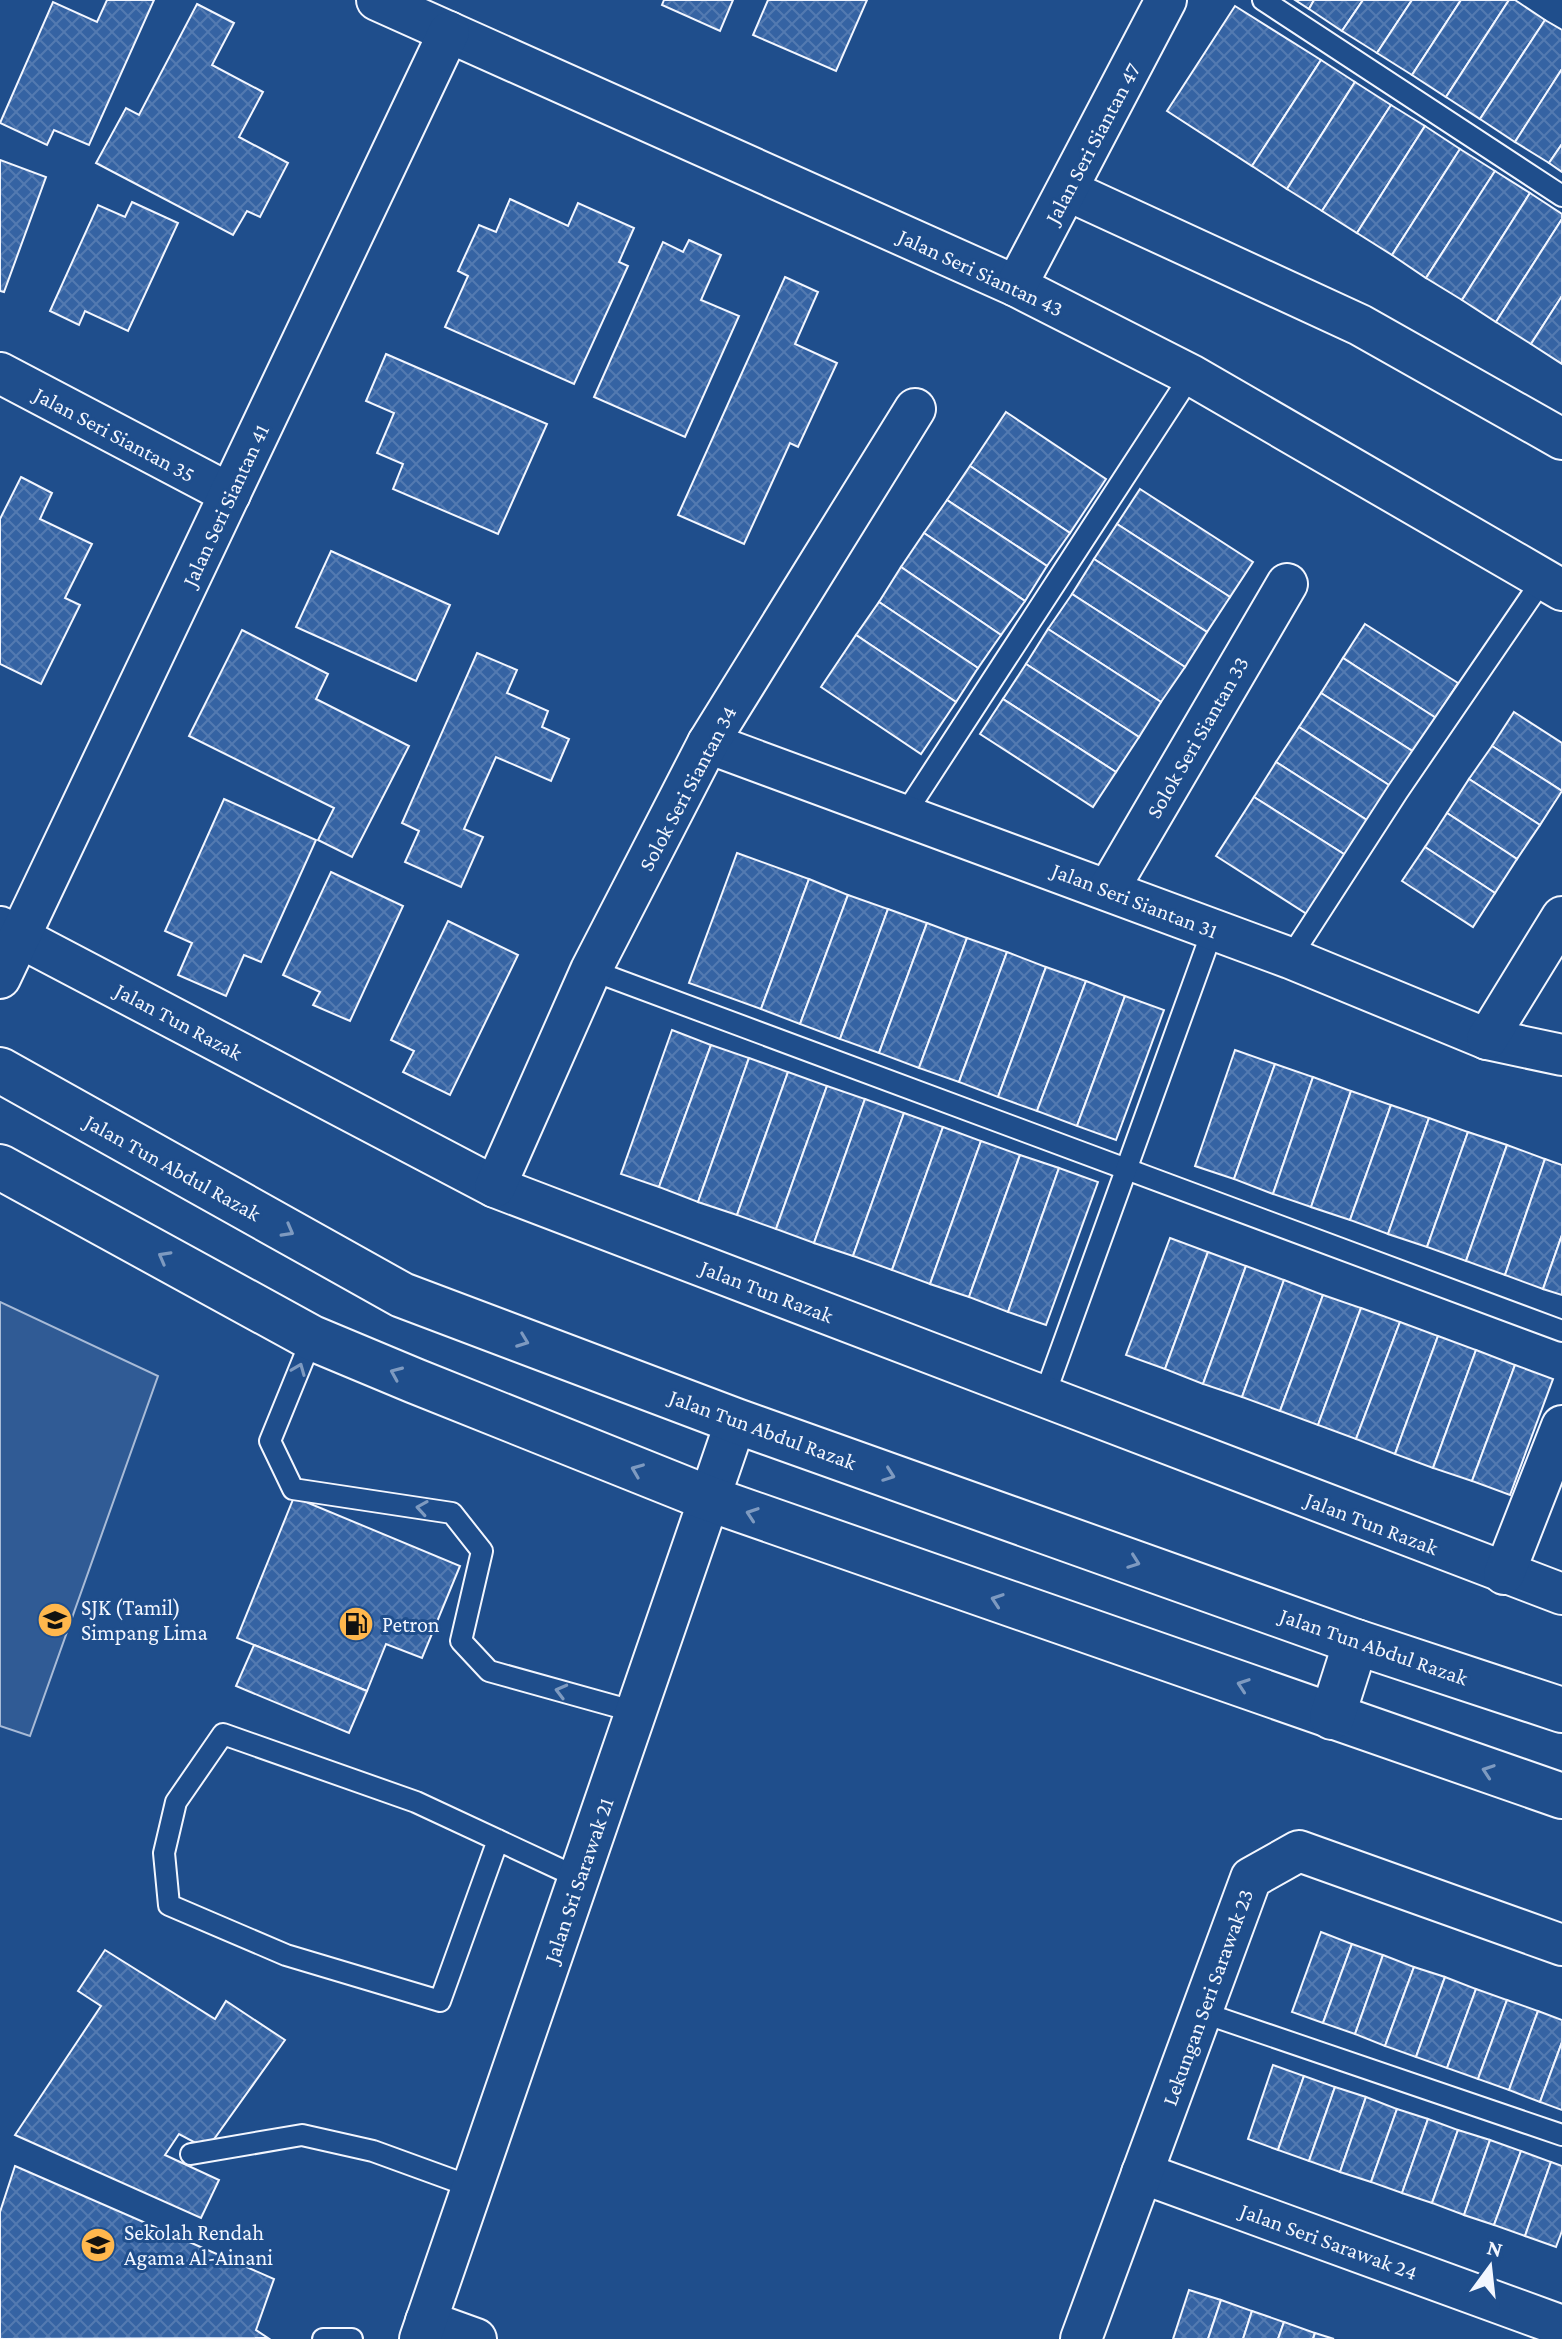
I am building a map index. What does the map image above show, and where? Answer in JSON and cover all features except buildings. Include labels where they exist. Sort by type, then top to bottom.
[{"type":"main road","name":"Jalan Tun Abdul Razak","points":[[0,1070],[402,1295],[736,1421],[1356,1642],[1562,1710]]},
{"type":"main road","points":[[0,1167],[312,1338],[710,1499],[1562,1796]]},
{"type":"main road","points":[[1332,1717],[1356,1642]]},
{"type":"street","name":"Jalan Seri Siantan 43","points":[[377,0],[1016,286],[1191,375],[1553,585]]},
{"type":"street","name":"Jalan Seri Siantan 47","points":[[1016,286],[1069,191],[1166,0]]},
{"type":"street","name":"Jalan Seri Siantan 41","points":[[0,978],[10,932],[230,494],[449,32]]},
{"type":"street","points":[[1069,191],[1360,325],[1562,439]]},
{"type":"street","name":"Jalan Seri Siantan 35","points":[[0,373],[230,494]]},
{"type":"street","name":"Solok Seri Siantan 34","points":[[495,1187],[591,970],[708,743],[915,409]]},
{"type":"street","name":"Solok Seri Siantan 33","points":[[1108,890],[1287,584]]},
{"type":"street","name":"Jalan Seri Siantan 31","points":[[708,743],[1290,958],[1487,1039],[1562,1055]]},
{"type":"street","points":[[1487,1039],[1562,917]]},
{"type":"street","name":"Jalan Tun Razak","points":[[10,932],[495,1187],[1562,1594]]},
{"type":"street","name":"Jalan Sri Sarawak 21","points":[[423,2330],[736,1421]]},
{"type":"street","points":[[1504,1574],[1562,1426]]},
{"type":"street","name":"Lekungan Seri Sarawak 23","points":[[1081,2339],[1251,1878],[1299,1851],[1562,1945]]},
{"type":"street","name":"Jalan Seri Sarawak 24","points":[[1142,2173],[1562,2326]]},
{"type":"street","points":[[423,2330],[476,2339]]},
{"type":"lane","points":[[1263,0],[1562,196]]},
{"type":"lane","points":[[905,814],[1191,375]]},
{"type":"lane","points":[[1290,958],[1398,791],[1553,585]]},
{"type":"lane","points":[[1044,1397],[1213,929]]},
{"type":"lane","points":[[591,970],[1562,1331]]},
{"type":"lane","points":[[312,1338],[270,1441],[293,1489],[452,1513],[482,1551],[461,1641],[489,1671],[636,1712]]},
{"type":"lane","points":[[498,1840],[440,2001],[286,1955],[169,1905],[164,1853],[176,1802],[223,1734],[416,1802],[498,1840],[579,1878]]},
{"type":"lane","points":[[1201,2012],[1562,2135]]},
{"type":"lane","points":[[191,2154],[302,2135],[373,2151],[472,2187]]},
{"type":"lane","points":[[323,2339],[352,2339]]},
{"type":"shaded area","points":[[0,1302],[158,1376],[30,1736],[0,1726]]},
{"type":"place","name":"SJK (Tamil) Simpang Lima","points":[[55,1620]]},
{"type":"place","name":"Petron","points":[[356,1624]]},
{"type":"place","name":"Sekolah Rendah Agama Al-Ainani","points":[[98,2245]]}]
